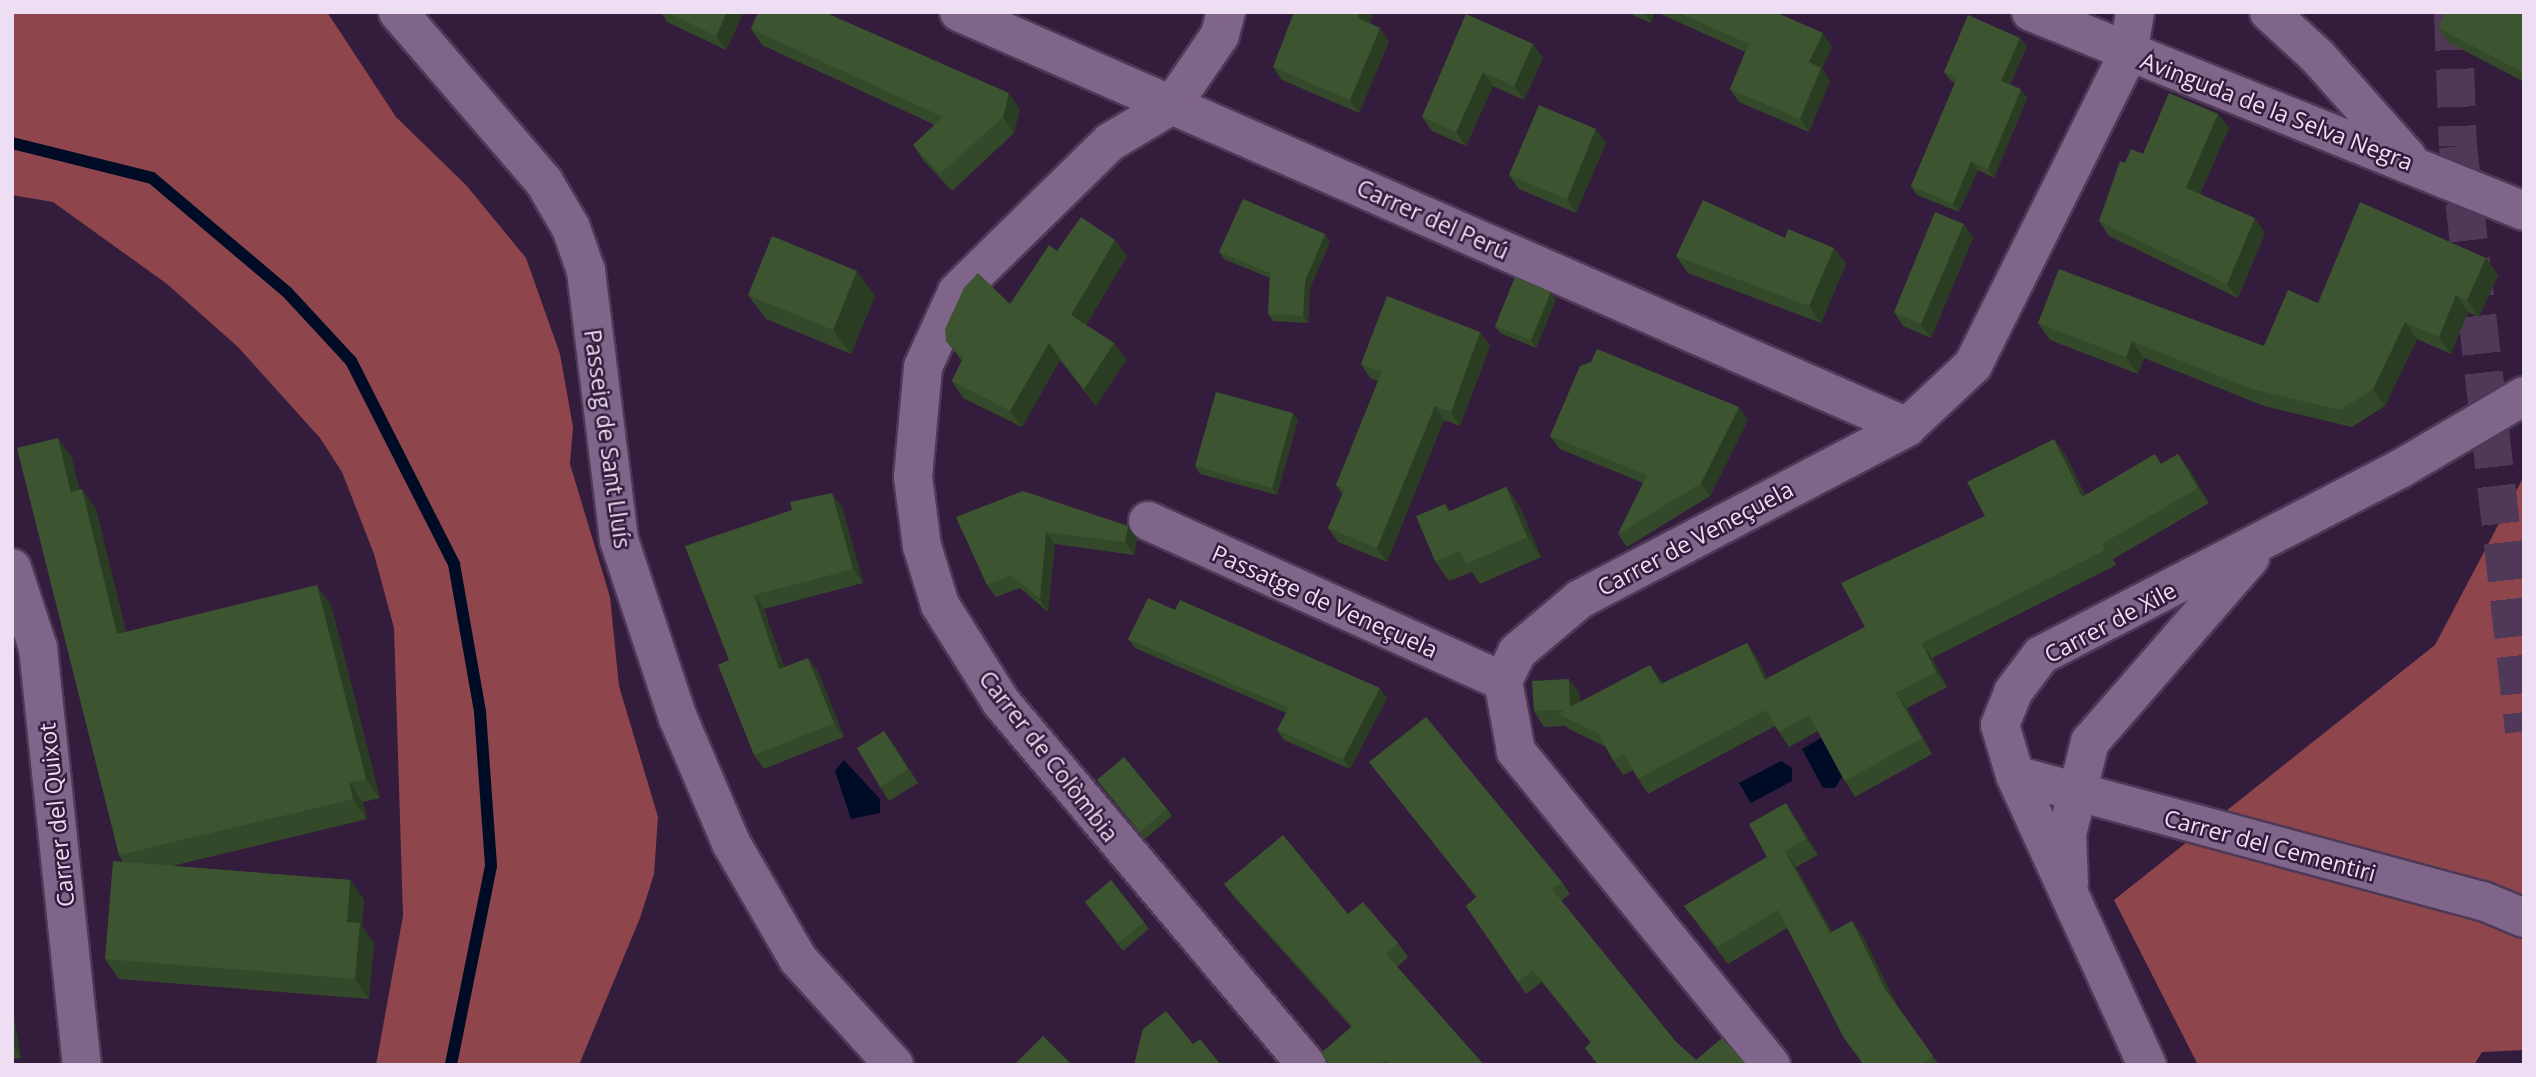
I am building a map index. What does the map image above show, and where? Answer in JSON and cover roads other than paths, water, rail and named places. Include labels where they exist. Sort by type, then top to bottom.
[{"type":"street","name":"Passeig de Sant Lluís","points":[[398,12],[544,182],[572,228],[586,271],[618,540],[678,718],[731,843],[799,959],[894,1065]]},
{"type":"street","name":"Carrer del Perú","points":[[959,12],[1907,426]]},
{"type":"street","name":"Carrer de Colòmbia","points":[[1226,12],[1220,35],[1172,106],[1110,142],[957,292],[923,367],[916,407],[913,477],[922,546],[940,604],[1001,702],[1307,1065]]},
{"type":"street","name":"Avinguda de la Selva Negra","points":[[2031,12],[2128,54],[2411,161],[2524,211]]},
{"type":"street","name":"Carrer de Veneçuela","points":[[1503,681],[1517,652],[1580,599],[1907,426],[1973,365],[2128,54],[2135,12]]},
{"type":"street","points":[[2269,12],[2318,57],[2411,161]]},
{"type":"street","name":"Carrer de Xile","points":[[2147,1065],[2015,775],[2000,725],[2012,692],[2041,655],[2262,543],[2524,396]]},
{"type":"street","name":"Passatge de Veneçuela","points":[[1147,521],[1503,681]]},
{"type":"street","name":"Carrer de Xile","points":[[2069,892],[2067,834],[2090,742],[2262,543]]},
{"type":"street","name":"Carrer del Quixot","points":[[12,568],[38,648],[82,1065]]},
{"type":"street","points":[[1503,681],[1516,751],[1771,1065]]},
{"type":"street","name":"Carrer del Cementiri","points":[[2015,775],[2077,794],[2483,901],[2524,918]]},
{"type":"water","points":[[1821,738],[1842,777],[1835,788],[1823,788],[1802,749]]},
{"type":"water","points":[[844,760],[880,799],[880,813],[851,819],[835,771]]},
{"type":"water","points":[[1781,761],[1792,768],[1792,781],[1751,803],[1739,783]]},
{"type":"waterway","points":[[12,143],[152,178],[287,292],[351,361],[454,564],[480,712],[491,866],[451,1065]]},
{"type":"tunnel","points":[[2453,12],[2458,146],[2524,731]]}]
